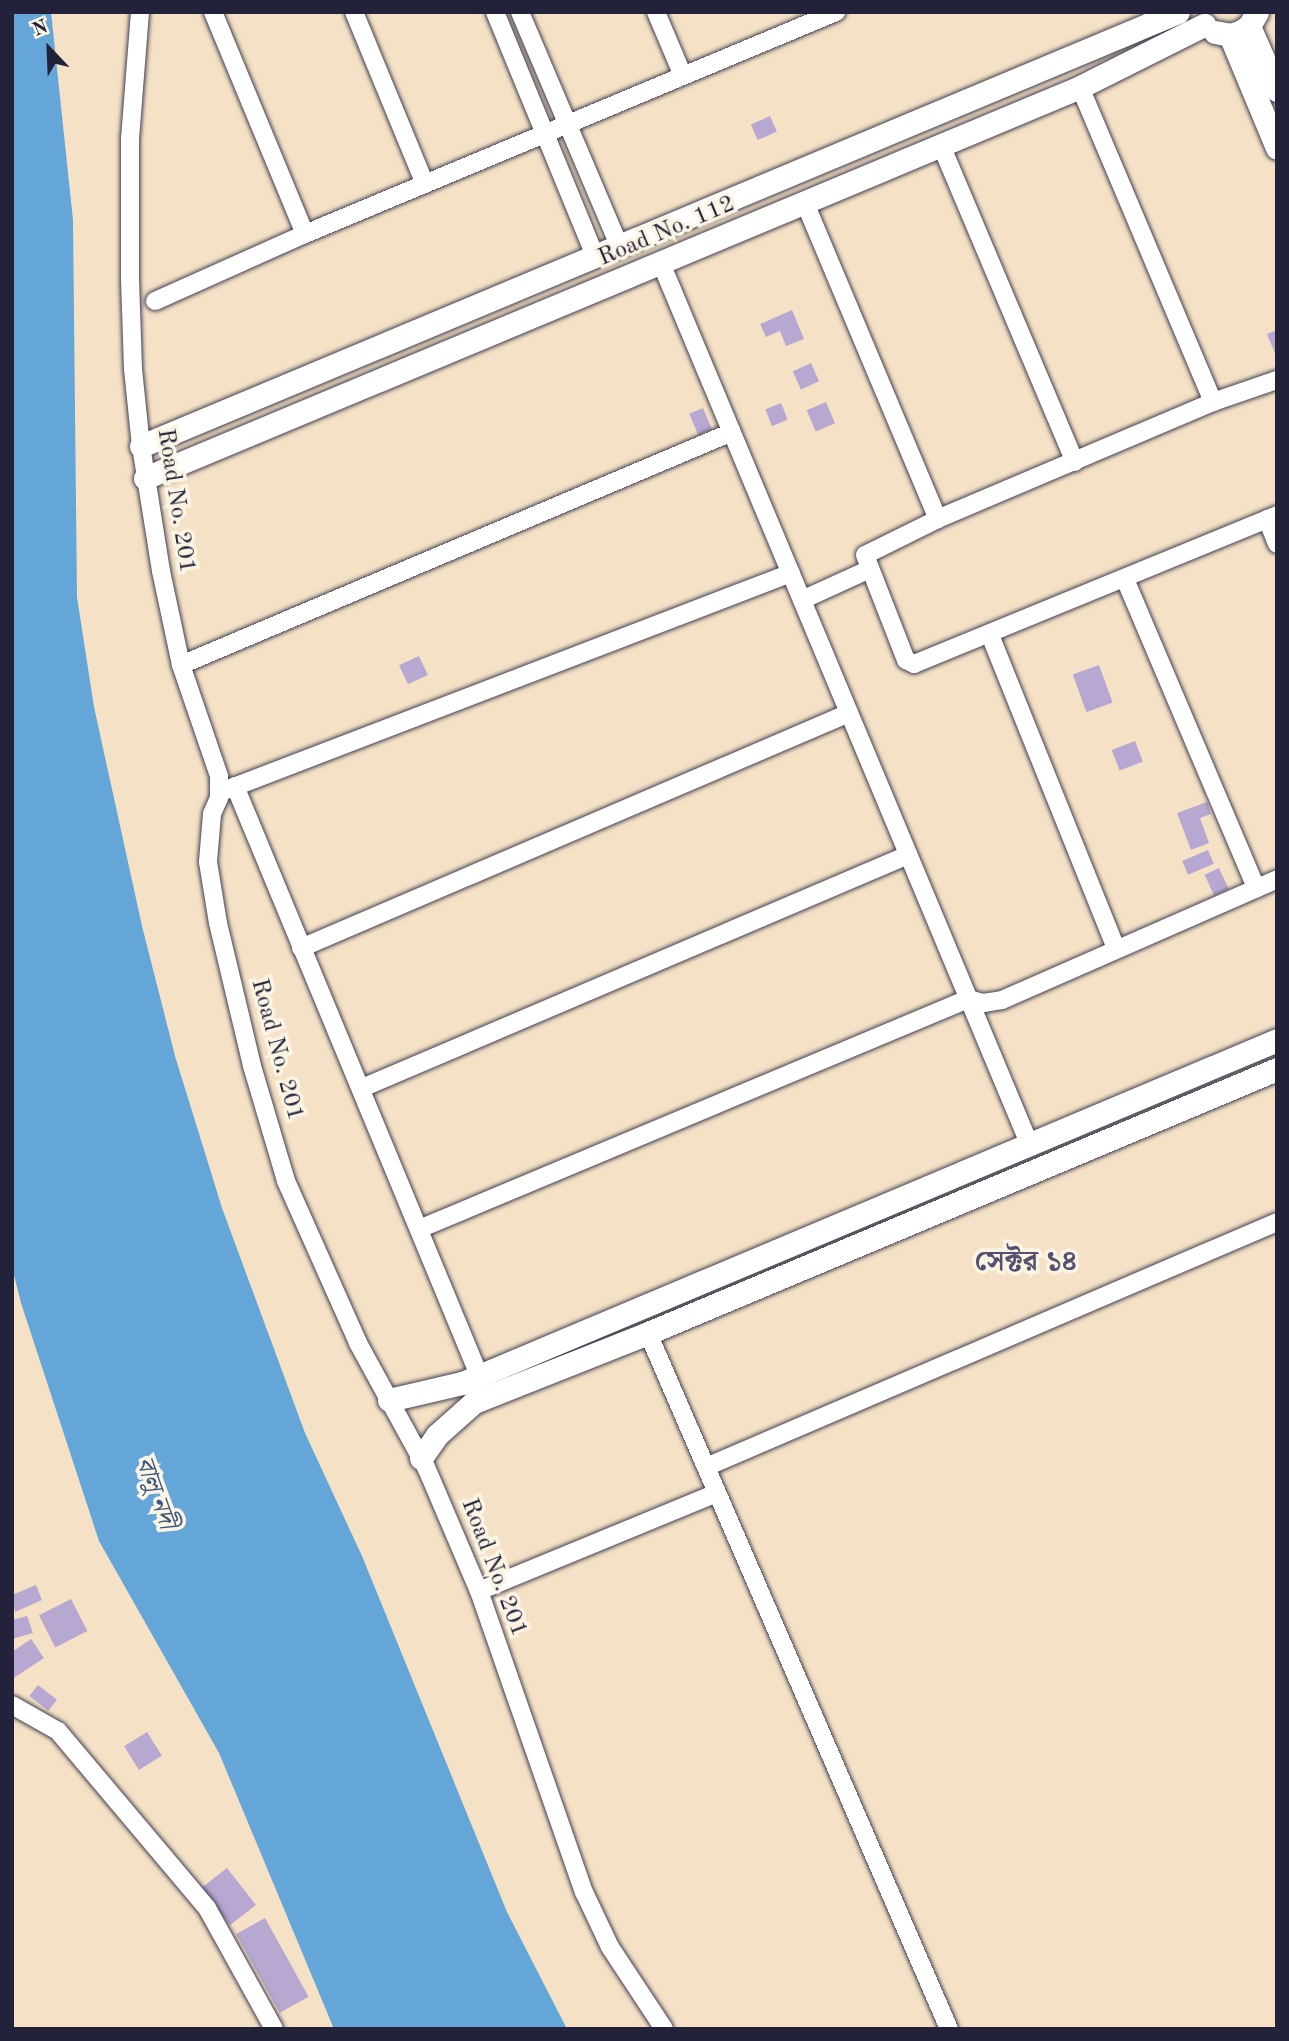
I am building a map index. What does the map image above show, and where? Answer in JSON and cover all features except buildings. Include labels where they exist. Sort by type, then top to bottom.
[{"type":"street","name":"Road No. 201","points":[[140,12],[130,138],[130,279],[133,369],[141,446],[181,665],[227,789],[212,814],[208,862],[218,923],[252,1066],[286,1181],[358,1343],[421,1458],[479,1591],[584,1892],[610,1947],[664,2029]]},
{"type":"street","points":[[213,12],[305,234]]},
{"type":"street","points":[[354,12],[425,184]]},
{"type":"street","points":[[495,12],[596,258]]},
{"type":"street","points":[[520,12],[620,248]]},
{"type":"street","points":[[656,12],[683,76]]},
{"type":"street","points":[[155,301],[305,234],[683,76],[795,21],[836,12]]},
{"type":"street","name":"Road No. 112","points":[[141,446],[649,236],[1178,12]]},
{"type":"street","name":"Road No. 112","points":[[145,478],[1080,87],[1200,19]]},
{"type":"street","points":[[1200,19],[1212,31],[1246,24]]},
{"type":"street","points":[[1246,24],[1277,90]]},
{"type":"street","points":[[1246,24],[1277,148]]},
{"type":"street","points":[[1080,87],[1213,402]]},
{"type":"street","points":[[941,145],[1075,463]]},
{"type":"street","points":[[805,203],[937,519]]},
{"type":"street","points":[[649,236],[1029,1143]]},
{"type":"street","points":[[1277,380],[1213,402],[1075,463],[937,519],[866,552],[870,569],[909,663],[914,664],[1272,517],[1277,544]]},
{"type":"street","points":[[181,665],[732,432]]},
{"type":"street","points":[[802,600],[870,569]]},
{"type":"street","points":[[479,1374],[362,1088],[227,789],[791,573]]},
{"type":"street","points":[[1125,579],[1256,888]]},
{"type":"street","points":[[990,635],[1116,949]]},
{"type":"street","points":[[301,948],[849,713]]},
{"type":"street","points":[[362,1088],[908,855]]},
{"type":"street","points":[[419,1229],[968,999],[983,1003],[1002,1000],[1277,879]]},
{"type":"street","points":[[389,1400],[430,1393],[479,1374],[1277,1040]]},
{"type":"street","points":[[421,1458],[437,1435],[474,1402],[648,1333],[1277,1069]]},
{"type":"street","points":[[706,1467],[1277,1222]]},
{"type":"street","points":[[648,1333],[949,2029]]},
{"type":"street","points":[[479,1591],[717,1493]]},
{"type":"street","points":[[12,1705],[58,1731],[207,1908],[274,2029]]},
{"type":"water","name":"বালু নদী","points":[[12,12],[51,12],[73,220],[77,597],[94,707],[142,926],[175,1056],[222,1208],[305,1433],[362,1556],[507,1912],[567,2029],[334,2029],[219,1753],[99,1541],[21,1303],[12,1267]]},
{"type":"district","name":"সেক্টর ১৪","points":[[1026,1263]]}]
